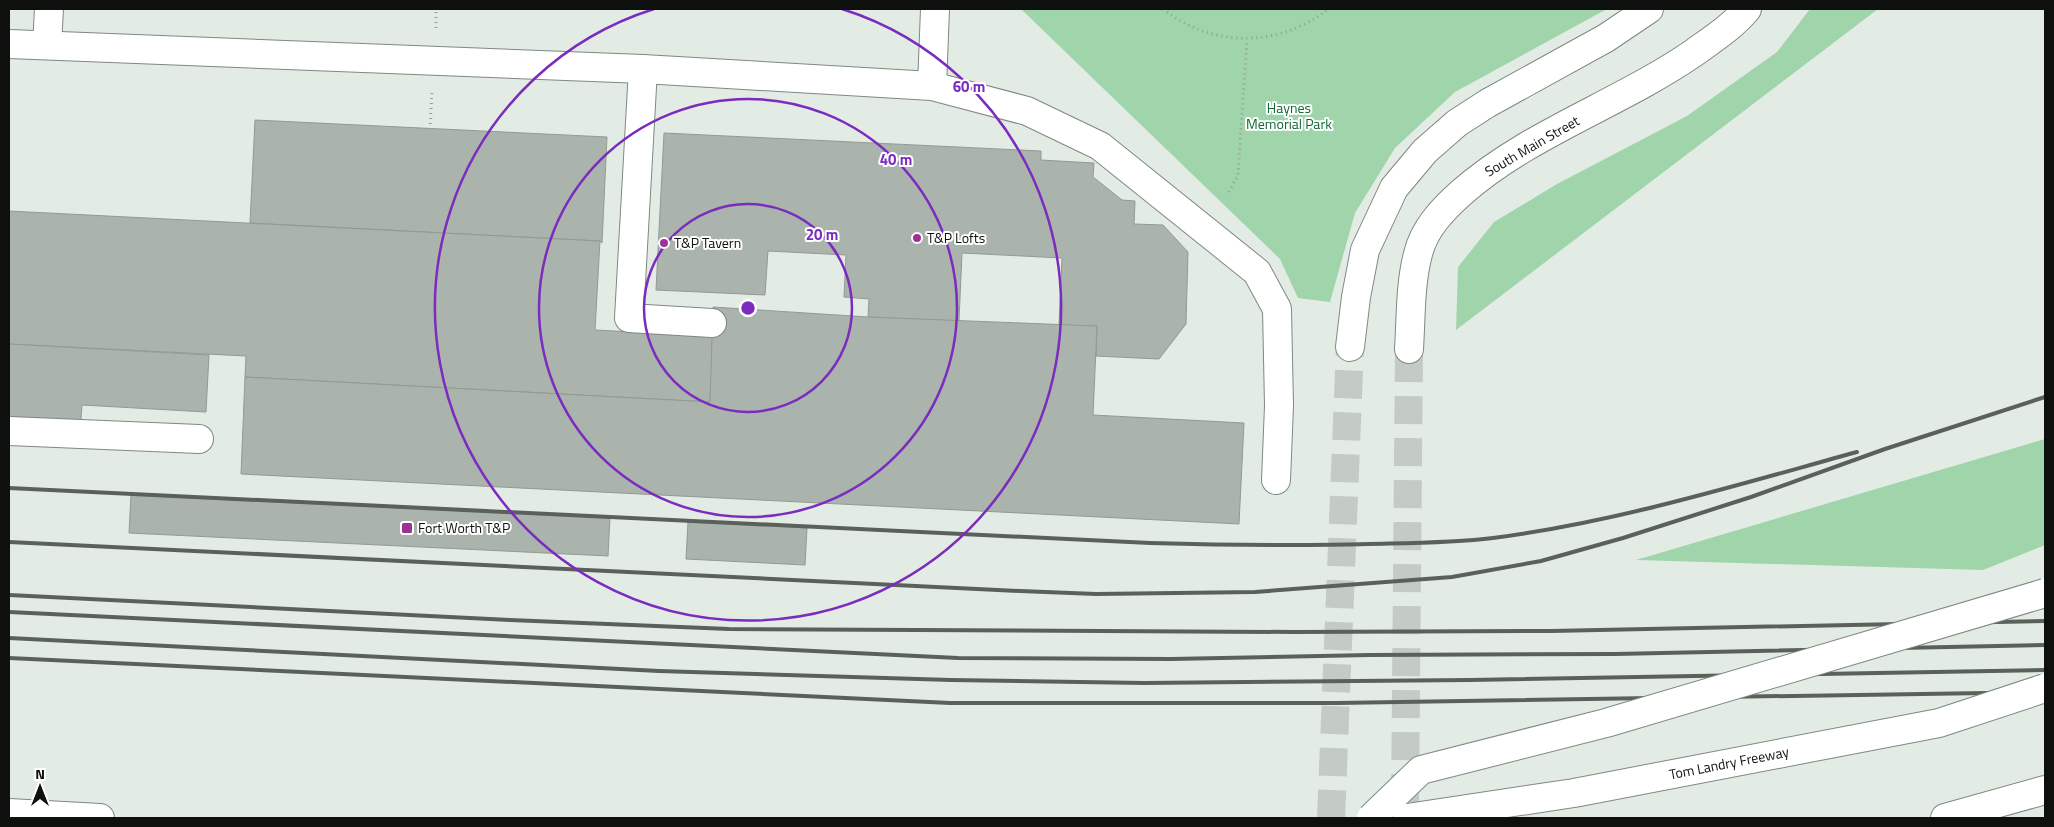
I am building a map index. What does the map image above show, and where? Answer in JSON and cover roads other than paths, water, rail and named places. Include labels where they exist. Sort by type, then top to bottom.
[{"type":"main road","points":[[47,45],[49,9]]},
{"type":"main road","points":[[932,86],[934,9]]},
{"type":"main road","points":[[1350,347],[1356,298],[1366,250],[1394,188],[1425,151],[1457,123],[1488,103],[1606,38],[1649,9]]},
{"type":"main road","name":"South Main Street","points":[[1410,349],[1413,288],[1418,254],[1429,228],[1447,206],[1485,172],[1542,138],[1616,100],[1677,64],[1719,36],[1747,9]]},
{"type":"main road","points":[[9,44],[643,69],[932,86],[1027,111],[1100,146],[1258,272],[1278,309],[1279,406],[1276,480]]},
{"type":"main road","points":[[643,69],[629,318],[712,323]]},
{"type":"main road","points":[[9,431],[199,439]]},
{"type":"main road","points":[[1371,818],[1421,770],[1606,723],[2045,594]]},
{"type":"main road","name":"Tom Landry Freeway","points":[[1408,818],[1574,793],[1939,723],[2045,688]]},
{"type":"main road","points":[[1945,818],[2045,790]]},
{"type":"main road","points":[[9,813],[100,818]]},
{"type":"tunnel","points":[[1331,818],[1350,347]]},
{"type":"tunnel","points":[[1405,802],[1409,349]]},
{"type":"railway","points":[[9,542],[1020,591],[1096,594],[1255,592],[1452,577],[1541,561],[1623,538],[1751,497],[1885,449],[2045,397]]},
{"type":"railway","points":[[9,488],[1150,543],[1342,545],[1462,541],[1539,531],[1676,501],[1857,452]]},
{"type":"railway","points":[[9,595],[729,629],[1294,632],[1551,631],[2045,621]]},
{"type":"railway","points":[[9,612],[958,658],[1171,659],[1370,655],[1615,654],[2045,645]]},
{"type":"railway","points":[[9,638],[659,671],[951,680],[1144,683],[1470,680],[2045,670]]},
{"type":"railway","points":[[9,658],[950,703],[1337,703],[2045,692]]},
{"type":"place","name":"T&P Lofts","points":[[917,238]]},
{"type":"place","name":"T&P Tavern","points":[[664,243]]},
{"type":"place","name":"Fort Worth T&P","points":[[407,528]]},
{"type":"park label","name":"Haynes Memorial Park","points":[[1289,116]]}]
